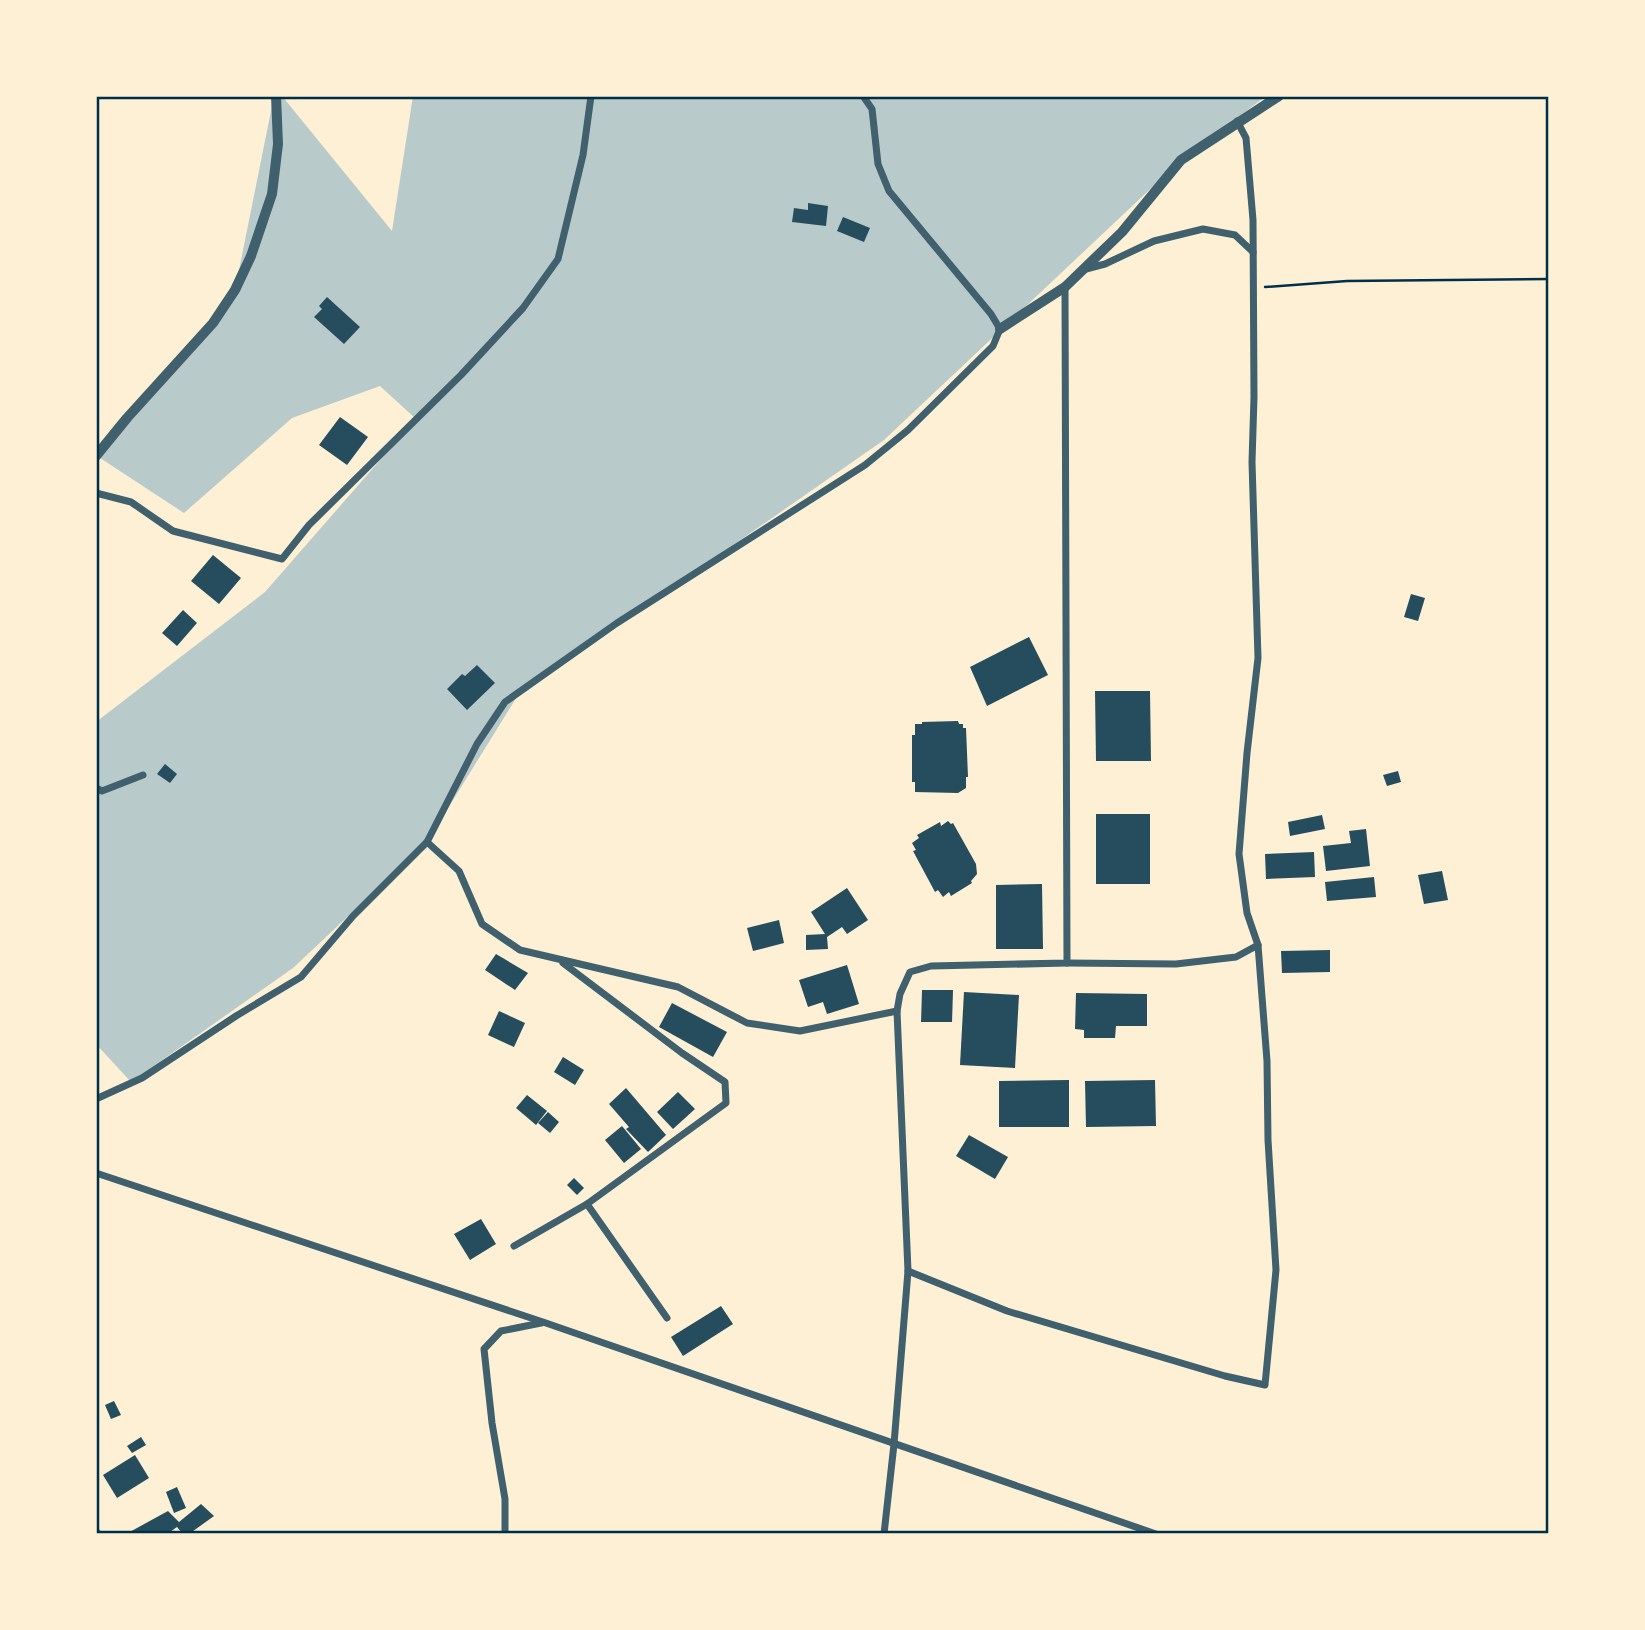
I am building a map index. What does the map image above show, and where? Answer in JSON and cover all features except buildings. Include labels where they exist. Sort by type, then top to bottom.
[{"type":"street","points":[[96,456],[213,323],[235,290],[251,256],[272,194],[278,144],[276,96]]},
{"type":"street","points":[[96,492],[131,502],[173,531],[282,559],[309,524],[461,375],[523,308],[558,259],[583,155],[591,96]]},
{"type":"street","points":[[863,96],[872,108],[878,164],[889,191],[1000,328]]},
{"type":"street","points":[[96,1099],[142,1078],[301,977],[353,916],[427,842],[477,744],[505,702],[662,594],[865,465],[908,430],[993,346],[1000,328],[1065,287],[1083,270],[1122,232],[1181,160],[1279,96]]},
{"type":"street","points":[[908,1271],[1006,1311],[1225,1376],[1265,1385],[1276,1270],[1268,1140],[1267,1061],[1258,945],[1247,913],[1239,854],[1258,658],[1252,462],[1253,252],[1246,138],[1237,121]]},
{"type":"street","points":[[1083,270],[1105,264],[1154,241],[1203,229],[1235,235],[1253,252]]},
{"type":"street","points":[[1065,287],[1067,963]]},
{"type":"street","points":[[96,788],[102,791],[143,775]]},
{"type":"street","points":[[427,842],[459,872],[482,924],[520,950],[678,987],[747,1023],[800,1031],[897,1011]]},
{"type":"street","points":[[884,1534],[908,1271],[897,1011],[900,994],[910,972],[931,966],[1176,964],[1236,957],[1258,945]]},
{"type":"street","points":[[514,1245],[587,1204],[726,1103],[725,1082],[682,1053],[560,960]]},
{"type":"street","points":[[96,1173],[543,1322],[1156,1534]]},
{"type":"street","points":[[587,1204],[667,1318]]},
{"type":"street","points":[[505,1534],[505,1499],[492,1423],[484,1349],[502,1331],[543,1322]]},
{"type":"path","points":[[1253,288],[1347,281],[1549,279]]},
{"type":"shaded area","points":[[274,96],[282,96],[392,231],[413,96],[1266,96],[1181,160],[884,440],[518,695],[427,842],[293,968],[131,1082],[96,1044],[96,722],[265,592],[416,419],[380,386],[292,418],[184,513],[97,456],[235,290]]}]
